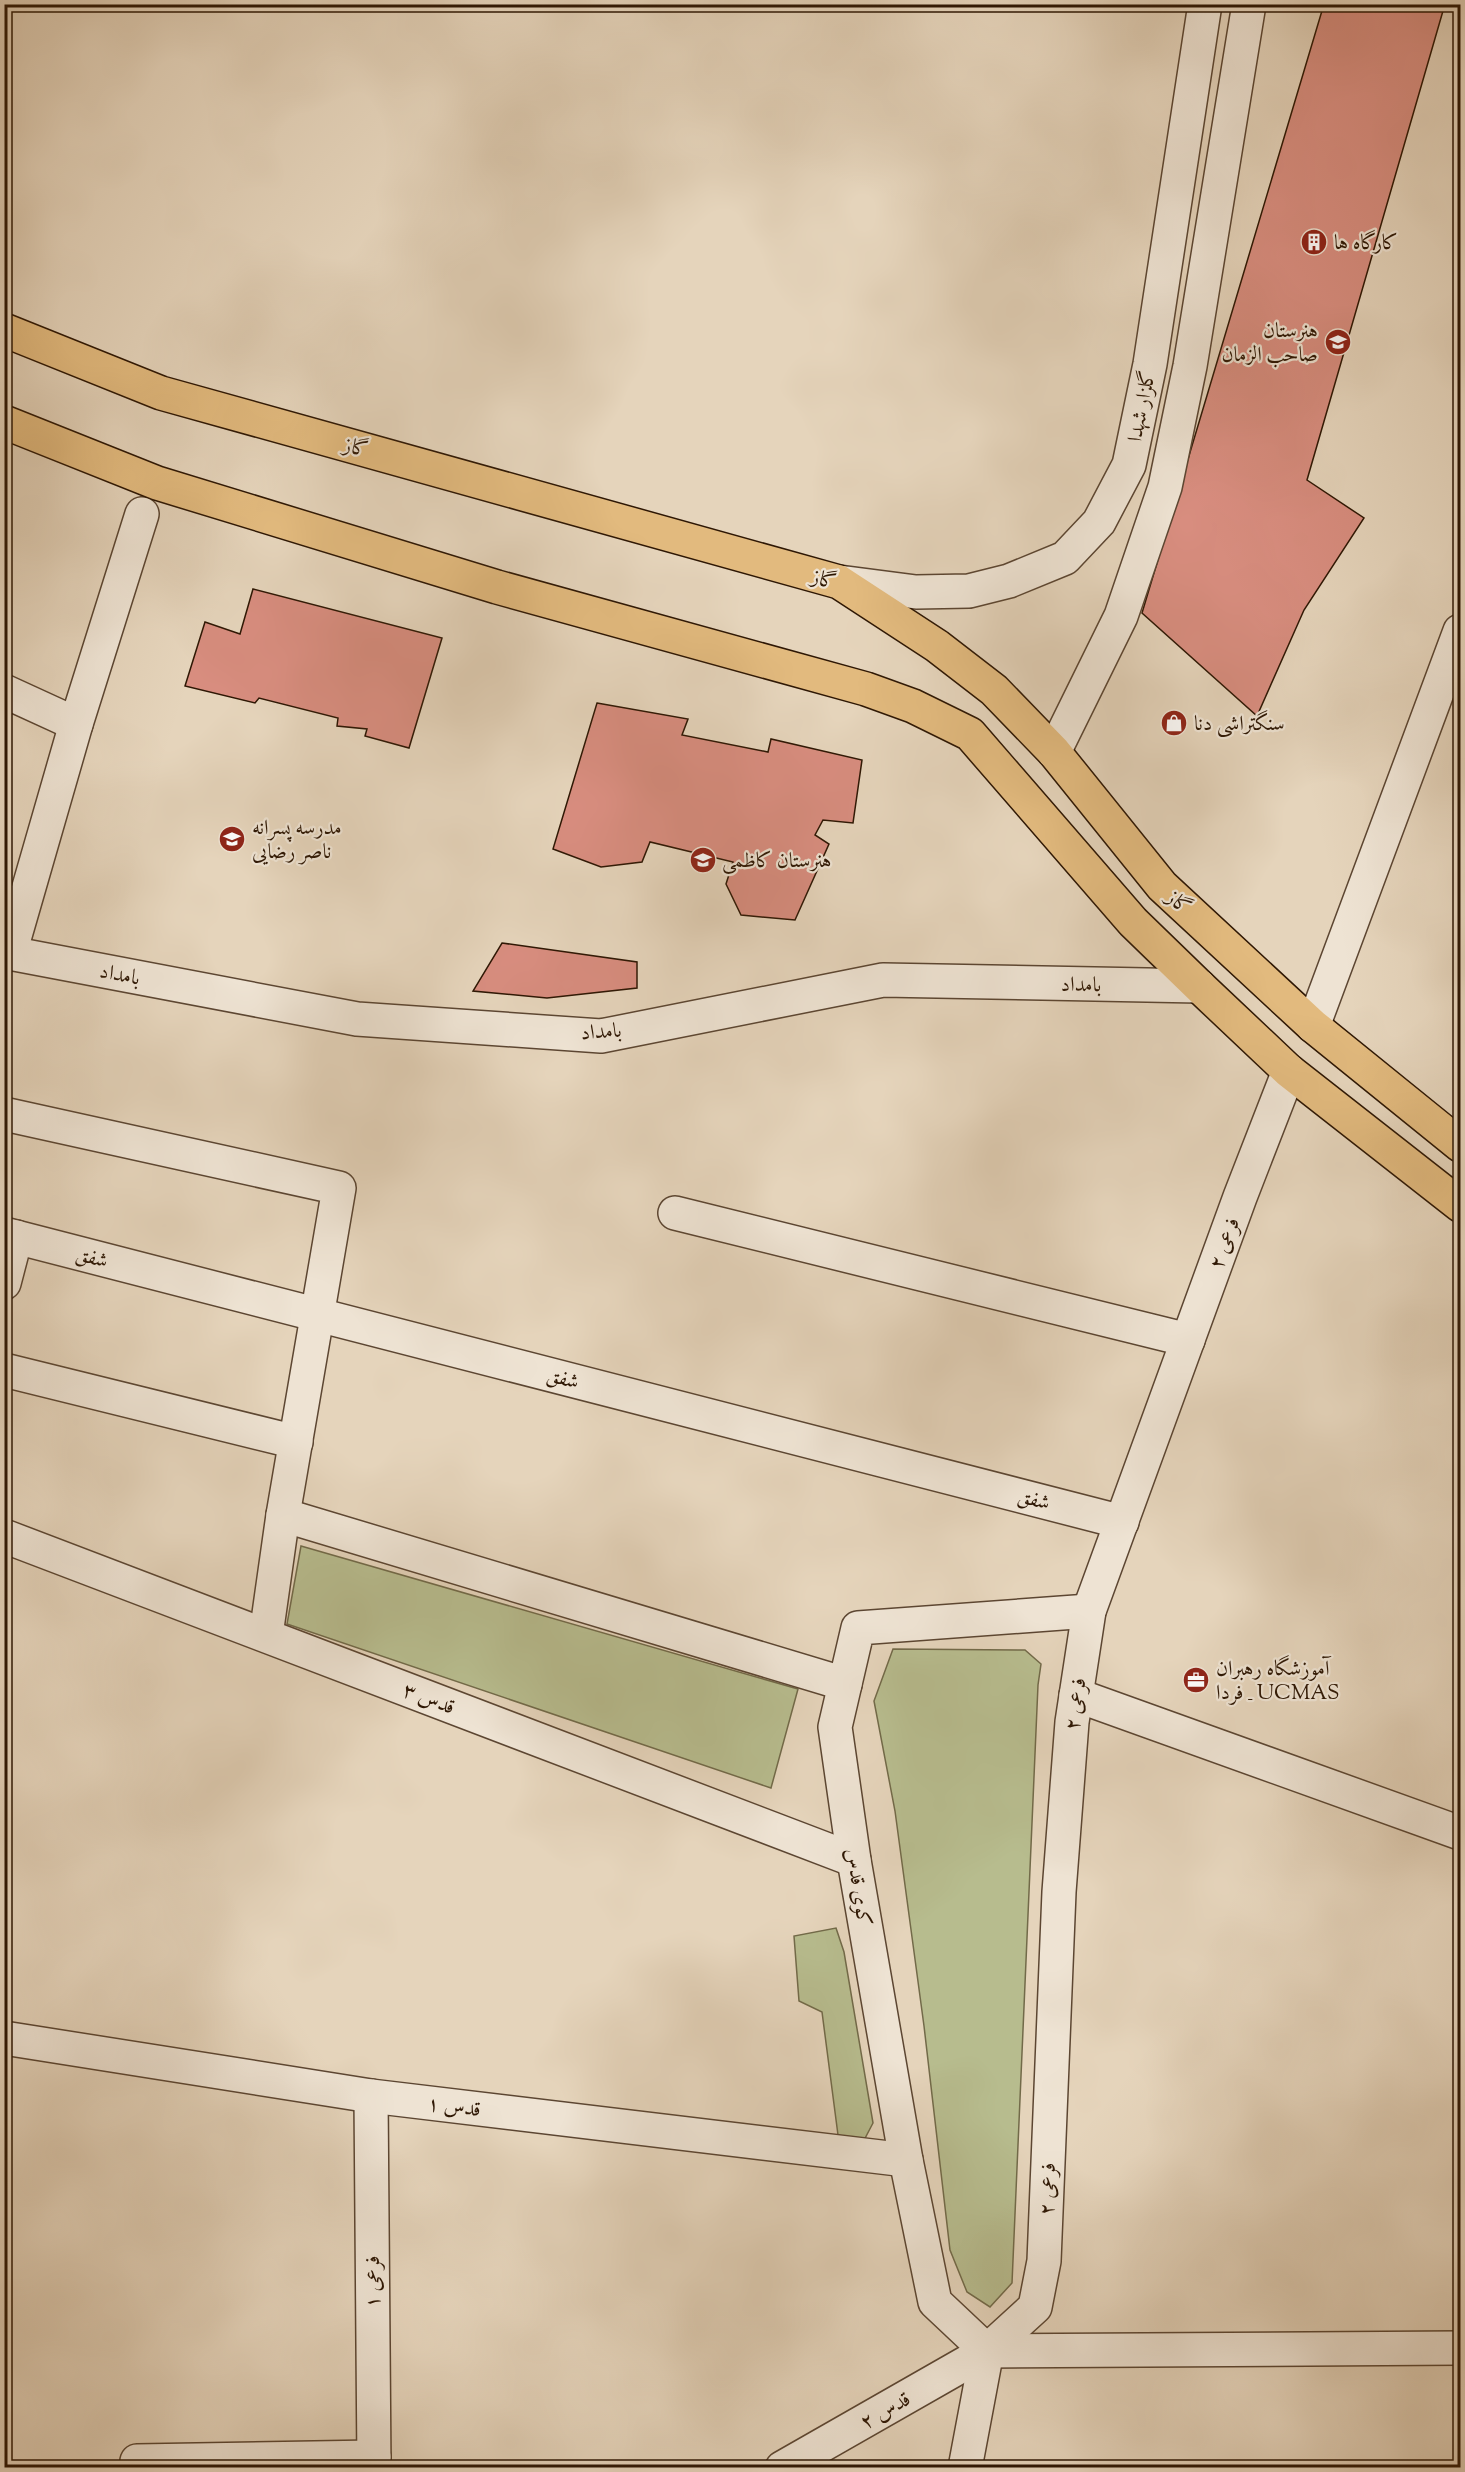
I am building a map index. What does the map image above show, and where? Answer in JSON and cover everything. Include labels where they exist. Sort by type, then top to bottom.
[{"type":"main road","name":"گاز","points":[[4,330],[161,393],[839,582],[937,646],[994,690],[1054,752],[1162,886],[1313,1026],[1461,1145]]},
{"type":"main road","points":[[4,422],[157,483],[498,587],[866,689],[913,706],[970,735],[1133,922],[1199,986],[1289,1071],[1461,1206]]},
{"type":"street","name":"گلزار شهدا","points":[[839,582],[916,592],[969,591],[1009,581],[1065,558],[1099,522],[1129,465],[1149,364],[1205,4]]},
{"type":"street","name":"گلزار شهدا","points":[[1054,752],[1121,616],[1165,487],[1190,366],[1249,4]]},
{"type":"street","points":[[1174,205],[1214,215]]},
{"type":"street","points":[[7,952],[142,513]]},
{"type":"street","points":[[1313,1026],[1461,631]]},
{"type":"street","points":[[4,691],[76,724]]},
{"type":"street","name":"بامداد","points":[[7,952],[357,1019],[601,1036],[883,980],[1199,986]]},
{"type":"street","name":"فرعی ۲","points":[[987,2351],[1035,2307],[1044,2260],[1059,1892],[1072,1722],[1089,1611],[1289,1071]]},
{"type":"street","points":[[4,1114],[339,1188],[266,1635]]},
{"type":"street","points":[[675,1213],[1188,1341]]},
{"type":"street","points":[[4,1282],[10,1235]]},
{"type":"street","name":"شفق","points":[[10,1235],[1122,1521]]},
{"type":"street","points":[[4,1370],[296,1442]]},
{"type":"street","points":[[284,1515],[845,1684]]},
{"type":"street","name":"قدس ۳","points":[[4,1536],[854,1860]]},
{"type":"street","name":"کوی قدس","points":[[987,2351],[935,2302],[906,2160],[854,1860],[835,1727],[858,1629],[1089,1611]]},
{"type":"street","points":[[1076,1695],[1461,1833]]},
{"type":"street","name":"قدس ۱","points":[[4,2038],[371,2096],[906,2160]]},
{"type":"street","name":"فرعی ۱","points":[[371,2096],[374,2462]]},
{"type":"street","points":[[965,2468],[987,2351],[1461,2348]]},
{"type":"street","name":"قدس ۲","points":[[782,2468],[987,2351]]},
{"type":"street","points":[[137,2461],[374,2462]]},
{"type":"green space","points":[[301,1546],[798,1689],[771,1788],[287,1624]]},
{"type":"green space","points":[[893,1649],[1025,1650],[1041,1664],[1038,1685],[1012,2283],[990,2307],[967,2292],[950,2250],[924,2026],[895,1811],[874,1701]]},
{"type":"green space","points":[[836,1928],[844,1952],[873,2123],[862,2144],[838,2135],[822,2012],[799,2001],[794,1936]]},
{"type":"building","name":"کارگاه ها","points":[[1324,4],[1445,4],[1307,480],[1364,518],[1304,610],[1257,716],[1142,613]]},
{"type":"building","points":[[253,589],[442,638],[409,748],[365,736],[367,729],[337,726],[338,718],[259,698],[255,703],[185,686],[205,622],[240,634]]},
{"type":"building","points":[[597,703],[688,719],[682,735],[768,752],[771,739],[862,760],[853,823],[823,820],[815,835],[829,844],[795,920],[741,915],[726,884],[733,862],[650,842],[642,862],[601,867],[553,849]]},
{"type":"building","points":[[502,943],[637,962],[637,988],[547,998],[473,991]]},
{"type":"place","name":"کارگاه ها","points":[[1314,242]]},
{"type":"place","name":"هنرستان صاحب الزمان","points":[[1338,342]]},
{"type":"place","name":"سنگتراشی دنا","points":[[1174,723]]},
{"type":"place","name":"مدرسه پسرانه ناصر رضایی","points":[[232,839]]},
{"type":"place","name":"هنرستان کاظمی","points":[[703,860]]},
{"type":"place","name":"آموزشگاه رهبران فردا _ UCMAS","points":[[1196,1680]]}]
